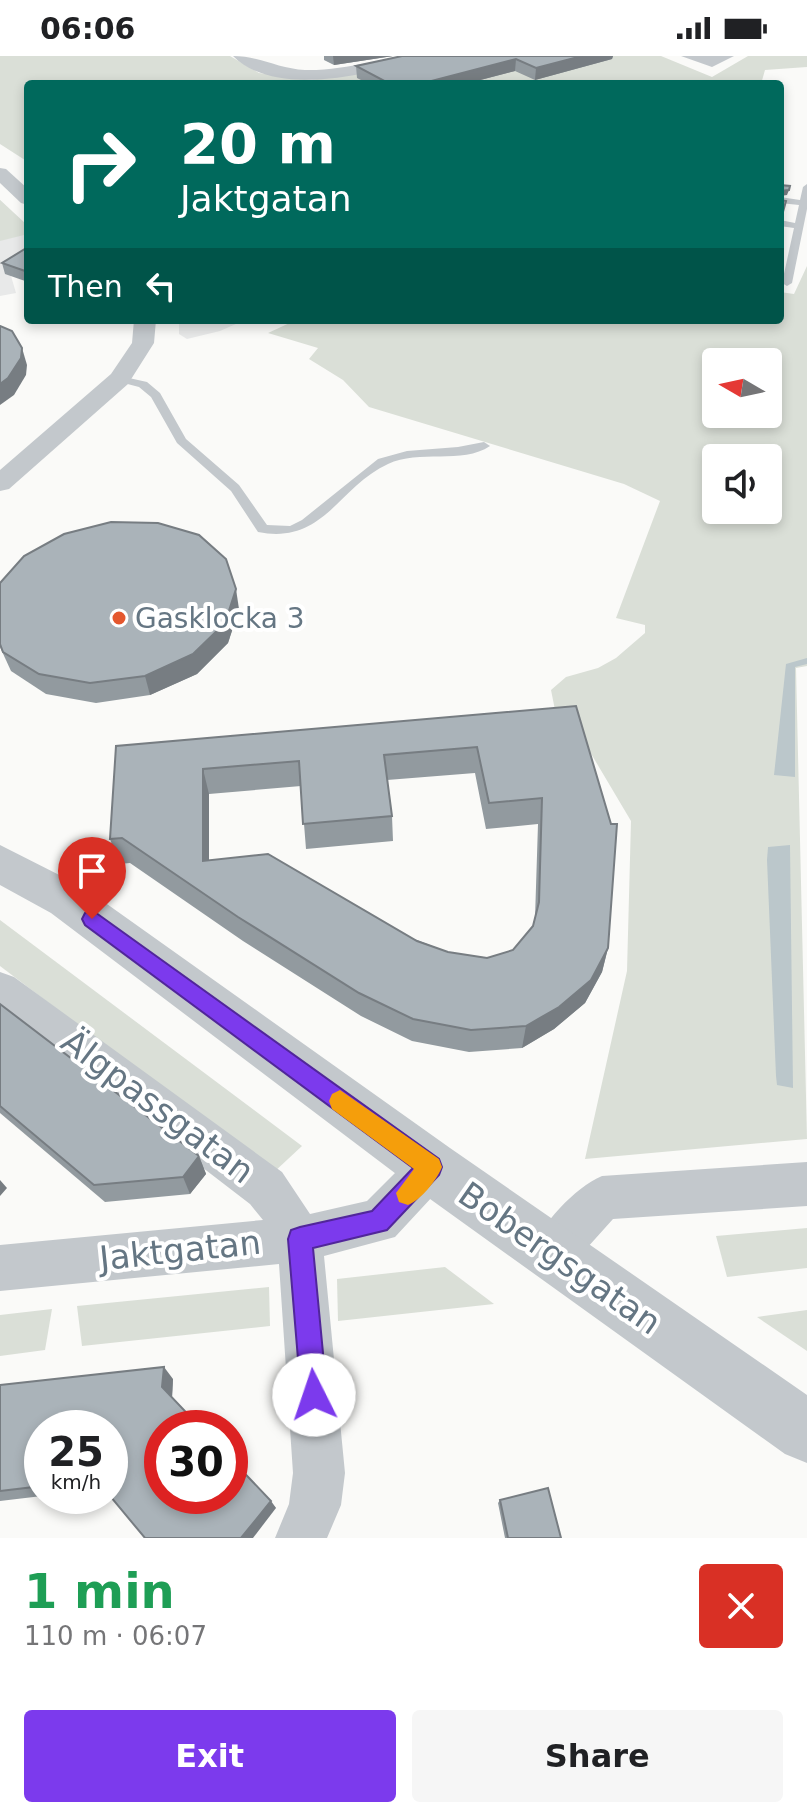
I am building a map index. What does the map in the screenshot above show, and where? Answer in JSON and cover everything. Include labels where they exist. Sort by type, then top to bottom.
[{"type":"street","points":[[241,56],[252,64],[277,72],[308,75],[420,56]]},
{"type":"street","points":[[689,56],[712,62],[726,56]]},
{"type":"street","points":[[0,173],[24,195]]},
{"type":"street","points":[[0,483],[120,379],[143,343],[145,324]]},
{"type":"street","name":"Bobergsgatan","points":[[0,863],[67,900],[431,1167],[807,1432]]},
{"type":"street","name":"Älgpassgatan","points":[[0,989],[266,1188],[300,1239]]},
{"type":"street","name":"Jaktgatan","points":[[0,1268],[300,1239],[379,1221],[431,1167]]},
{"type":"street","points":[[553,1252],[602,1198],[807,1184]]},
{"type":"street","points":[[300,1239],[319,1473],[315,1505],[301,1538]]},
{"type":"lane","points":[[785,276],[807,187]]},
{"type":"lane","points":[[784,201],[803,203]]},
{"type":"lane","points":[[784,224],[799,226]]},
{"type":"lane","points":[[784,247],[794,248]]},
{"type":"lane","points":[[120,379],[143,384],[156,395],[181,441],[235,488],[263,529],[292,530],[326,509],[378,464],[401,453],[467,451],[484,446]]},
{"type":"shaded area","points":[[0,56],[230,56],[259,73],[312,80],[24,80],[24,159],[0,144]]},
{"type":"shaded area","points":[[441,56],[661,56],[712,77],[748,56],[807,56],[807,67],[765,70],[762,80],[312,80]]},
{"type":"shaded area","points":[[0,200],[24,222],[24,258],[9,269],[16,293],[0,296]]},
{"type":"shaded area","points":[[0,200],[24,222],[24,235],[0,241]]},
{"type":"shaded area","points":[[807,266],[807,666],[796,668],[807,1139],[585,1159],[627,971],[631,821],[577,730],[557,720],[551,690],[566,677],[598,668],[616,658],[645,633],[645,625],[616,618],[660,501],[624,484],[369,407],[343,380],[309,359],[318,348],[268,333],[287,324],[784,324],[784,293],[794,294]]},
{"type":"shaded area","points":[[179,324],[236,324],[187,339],[179,334]]},
{"type":"shaded area","points":[[807,658],[807,664],[795,667],[795,777],[774,775],[786,664]]},
{"type":"shaded area","points":[[790,845],[793,1088],[777,1085],[767,860],[768,847]]},
{"type":"shaded area","points":[[0,920],[302,1146],[273,1173],[0,966]]},
{"type":"shaded area","points":[[807,1228],[807,1268],[727,1277],[716,1236]]},
{"type":"shaded area","points":[[445,1267],[494,1304],[338,1321],[337,1279]]},
{"type":"shaded area","points":[[269,1287],[270,1326],[82,1346],[77,1306]]},
{"type":"shaded area","points":[[52,1309],[45,1350],[0,1356],[0,1315]]},
{"type":"shaded area","points":[[807,1310],[807,1351],[757,1317]]},
{"type":"building","points":[[402,56],[582,56],[536,68],[516,59],[435,80],[382,80],[356,66]]},
{"type":"building","points":[[24,249],[24,271],[2,263]]},
{"type":"building","points":[[0,326],[12,331],[22,348],[21,358],[8,378],[0,384]]},
{"type":"building","name":"Gasklocka 3","points":[[111,522],[158,523],[199,535],[226,559],[236,589],[225,623],[193,654],[145,676],[90,683],[39,674],[3,652],[0,644],[0,583],[24,556],[64,534]]},
{"type":"building","points":[[576,706],[611,824],[617,824],[608,948],[591,980],[559,1007],[526,1026],[471,1030],[413,1019],[359,993],[238,917],[122,838],[110,839],[116,746]],"holes":[[[477,747],[489,803],[542,798],[539,902],[533,926],[513,950],[487,958],[448,952],[417,941],[268,854],[203,861],[203,769],[299,761],[303,824],[392,816],[384,755]]]},
{"type":"building","points":[[0,1004],[199,1156],[183,1177],[94,1185],[0,1106]]},
{"type":"building","points":[[164,1367],[162,1387],[184,1410],[144,1410],[144,1514],[248,1514],[248,1477],[271,1501],[241,1538],[145,1538],[125,1514],[128,1514],[128,1410],[24,1410],[24,1488],[0,1491],[0,1385]]},
{"type":"building","points":[[548,1488],[561,1538],[508,1538],[500,1500]]},
{"type":"slow traffic","points":[[340,1101],[431,1167],[408,1193]]},
{"type":"place","name":"Gasklocka 3","points":[[119,618]]},
{"type":"route","points":[[92,919],[431,1167],[379,1221],[300,1239],[314,1395]]}]
